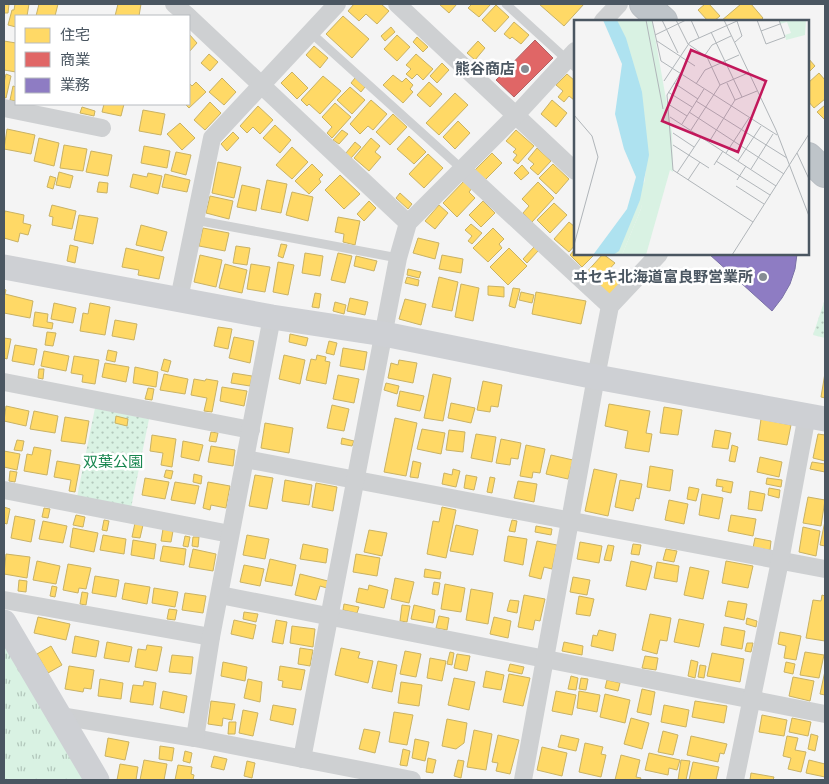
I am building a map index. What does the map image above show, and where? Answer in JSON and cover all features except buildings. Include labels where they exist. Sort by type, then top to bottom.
[{"type":"highway","points":[[644,4],[662,20]]},
{"type":"highway","points":[[809,158],[825,173]]},
{"type":"street","points":[[174,4],[186,15]]},
{"type":"street","points":[[179,299],[212,138],[338,4]]},
{"type":"street","points":[[397,4],[574,171]]},
{"type":"street","points":[[604,20],[619,4]]},
{"type":"street","points":[[190,19],[408,223]]},
{"type":"street","points":[[302,759],[398,258],[408,223],[572,59]]},
{"type":"street","points":[[4,108],[102,128]]},
{"type":"street","points":[[462,170],[610,306]]},
{"type":"street","points":[[523,780],[610,306],[659,255]]},
{"type":"street","points":[[4,267],[272,316],[384,334],[596,377],[816,417],[780,560],[735,780]]},
{"type":"street","points":[[195,738],[211,637],[272,316]]},
{"type":"street","points":[[4,382],[251,430]]},
{"type":"street","points":[[245,459],[825,569]]},
{"type":"street","points":[[4,490],[230,534]]},
{"type":"street","points":[[220,595],[750,701],[825,714]]},
{"type":"street","points":[[4,600],[211,637]]},
{"type":"street","points":[[4,622],[97,780]]},
{"type":"street","points":[[60,716],[195,738],[412,780]]},
{"type":"lane","points":[[506,4],[572,59]]},
{"type":"lane","points":[[310,32],[462,170]]},
{"type":"lane","points":[[195,220],[398,258]]},
{"type":"green space","points":[[825,299],[825,338],[813,335]]},
{"type":"green space","name":"双葉公園","points":[[95,408],[149,419],[131,508],[77,497]]},
{"type":"green space","points":[[4,622],[97,780],[4,780]]},
{"type":"place","name":"熊谷商店","points":[[525,69]]},
{"type":"place","name":"ヰセキ北海道富良野営業所","points":[[763,277]]}]
